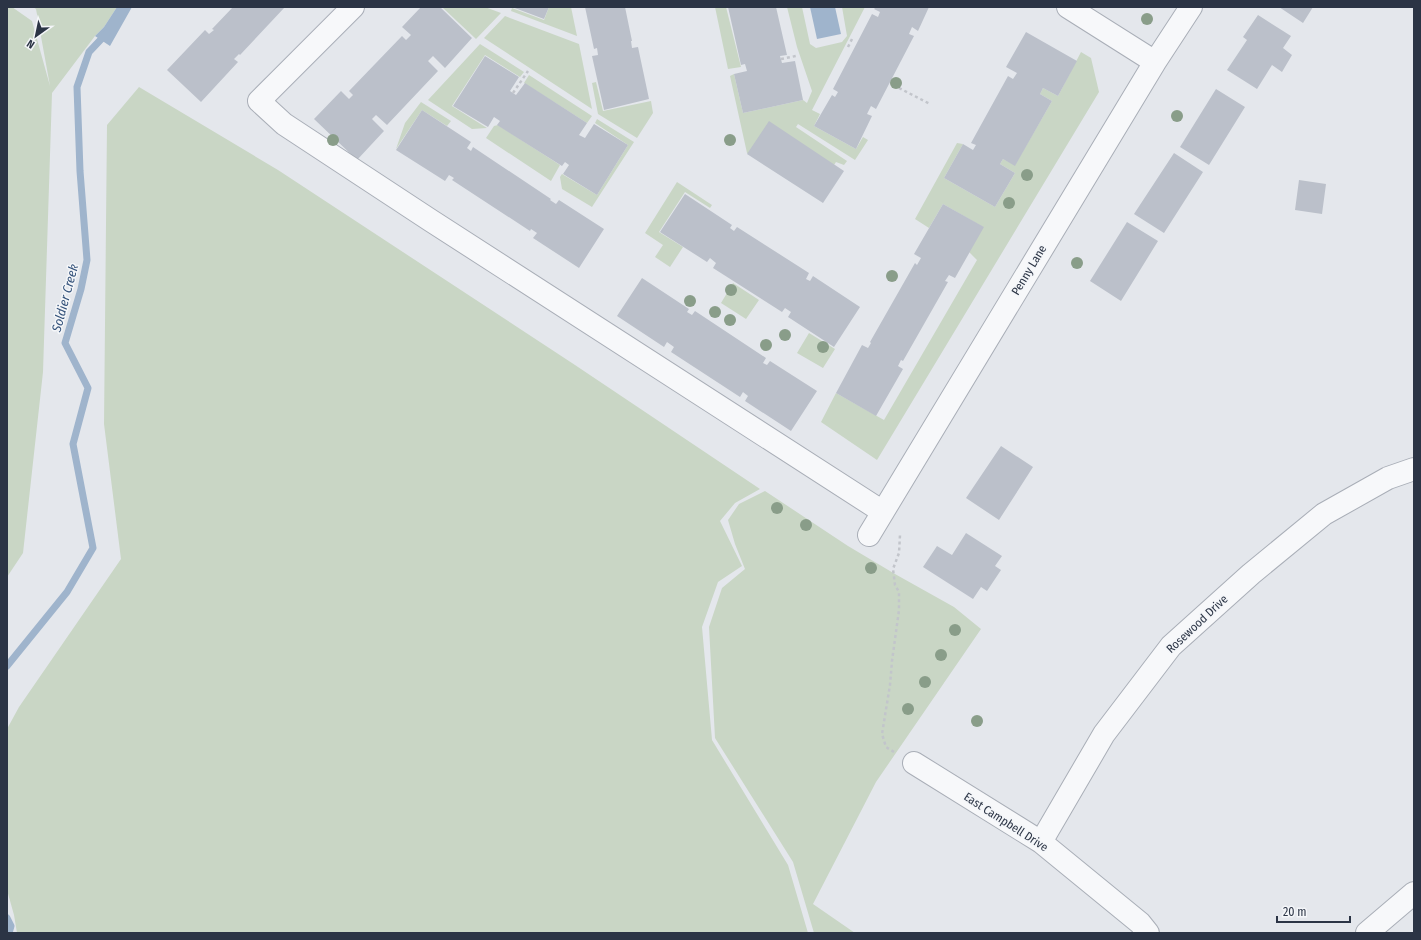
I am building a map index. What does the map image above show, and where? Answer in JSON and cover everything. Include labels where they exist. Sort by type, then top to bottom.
[{"type":"street","points":[[352,7],[259,101],[284,124],[456,237],[883,512]]},
{"type":"street","points":[[1068,7],[1155,62]]},
{"type":"street","name":"Penny Lane","points":[[869,535],[1155,62],[1191,7]]},
{"type":"street","name":"Rosewood Drive","points":[[1041,842],[1104,734],[1171,646],[1251,574],[1324,514],[1388,478],[1414,469]]},
{"type":"street","name":"East Campbell Drive","points":[[914,763],[1041,842],[1140,924],[1148,933]]},
{"type":"street","points":[[1367,933],[1414,893]]},
{"type":"path","points":[[848,46],[852,39]]},
{"type":"path","points":[[782,59],[796,56]]},
{"type":"path","points":[[513,93],[528,71]]},
{"type":"path","points":[[899,88],[930,104]]},
{"type":"path","points":[[900,535],[899,553],[894,569],[895,585],[899,592],[899,610],[890,685],[882,734],[886,747],[914,763]]},
{"type":"green space","points":[[7,7],[12,7],[32,21],[50,86],[36,9],[33,7],[117,7],[104,27],[95,36],[52,93],[43,372],[23,553],[7,577]]},
{"type":"green space","points":[[442,7],[485,7],[501,13],[476,39]]},
{"type":"green space","points":[[549,7],[571,7],[577,36],[511,11],[512,8],[544,20]]},
{"type":"green space","points":[[715,7],[726,7],[741,67],[728,69]]},
{"type":"green space","points":[[787,7],[802,7],[810,44],[816,48],[842,42],[847,36],[842,7],[865,7],[812,110],[820,114],[814,126],[856,149],[863,137],[868,140],[855,160],[798,124],[796,127],[847,161],[844,165],[836,162],[834,165],[747,153],[730,76],[734,74],[743,113],[803,100],[807,103],[812,91],[797,47]]},
{"type":"green space","points":[[505,16],[579,44],[592,109],[484,38]]},
{"type":"green space","points":[[480,44],[524,72],[520,77],[485,55],[452,106],[487,128],[472,129],[428,100]]},
{"type":"green space","points":[[1081,52],[1091,58],[1099,92],[877,460],[821,422],[836,393],[884,420],[977,260],[969,252],[983,227],[943,204],[929,228],[915,219],[957,143],[963,144],[944,178],[995,207],[1015,173],[1000,164],[1003,159],[1015,165],[1052,101],[1040,94],[1043,88],[1058,96]]},
{"type":"green space","points":[[529,75],[592,116],[587,123],[524,83]]},
{"type":"green space","points":[[596,82],[603,111],[651,101],[653,113],[637,138],[598,114],[592,83]]},
{"type":"green space","points":[[139,87],[278,170],[575,365],[760,489],[735,503],[720,521],[742,566],[718,582],[702,627],[712,740],[788,865],[808,933],[17,933],[7,890],[7,729],[19,707],[121,559],[104,424],[107,125]]},
{"type":"green space","points":[[421,102],[451,121],[447,126],[422,110],[396,149],[405,123]]},
{"type":"green space","points":[[597,119],[634,142],[592,207],[562,189],[560,177],[562,174],[597,195],[628,145],[595,123]]},
{"type":"green space","points":[[498,125],[560,165],[551,181],[486,138],[494,126]]},
{"type":"green space","points":[[677,182],[712,205],[710,208],[685,192],[659,232],[683,247],[670,267],[655,257],[663,245],[645,233]]},
{"type":"green space","points":[[733,283],[759,300],[746,319],[721,303]]},
{"type":"green space","points":[[809,333],[835,349],[823,368],[797,353]]},
{"type":"green space","points":[[765,491],[848,546],[954,607],[981,629],[876,782],[813,904],[855,933],[814,933],[793,862],[715,738],[709,627],[722,588],[745,569],[735,544],[728,520],[739,504]]},
{"type":"water","points":[[117,7],[132,7],[110,46],[95,36],[104,27]]},
{"type":"water","points":[[810,7],[835,7],[841,34],[817,39]]},
{"type":"building","points":[[233,7],[285,7],[240,55],[239,54],[234,59],[238,62],[201,102],[167,70],[205,30],[209,34],[214,30],[212,29]]},
{"type":"building","points":[[421,7],[440,7],[472,38],[445,68],[433,56],[428,61],[438,71],[387,125],[376,115],[372,119],[384,131],[357,160],[314,119],[341,91],[349,99],[353,95],[349,91],[402,36],[406,40],[411,35],[402,27]]},
{"type":"building","points":[[512,7],[549,7],[544,19]]},
{"type":"building","points":[[585,7],[625,7],[632,48],[638,47],[649,99],[604,110],[592,56],[598,55],[597,48],[594,49]]},
{"type":"building","points":[[728,7],[776,7],[787,55],[780,56],[782,63],[795,61],[803,100],[743,113],[734,74],[747,71],[745,64],[741,65]]},
{"type":"building","points":[[876,7],[929,7],[918,31],[912,27],[909,34],[914,36],[876,109],[871,106],[867,114],[872,116],[856,149],[814,126],[832,95],[835,97],[838,92],[833,89],[872,14],[878,17],[880,12],[874,9]]},
{"type":"building","points":[[1279,7],[1313,7],[1303,23]]},
{"type":"building","points":[[1258,15],[1291,36],[1283,48],[1292,55],[1282,72],[1272,65],[1257,89],[1227,70],[1247,40],[1243,37]]},
{"type":"building","points":[[1026,32],[1077,61],[1058,96],[1043,88],[1040,94],[1052,101],[1015,166],[1003,159],[1000,164],[1015,173],[995,207],[944,178],[963,144],[973,150],[976,145],[971,143],[1008,76],[1013,79],[1017,73],[1006,67]]},
{"type":"building","points":[[485,56],[519,77],[510,91],[516,95],[525,83],[587,123],[579,135],[585,138],[594,124],[628,145],[597,195],[563,174],[569,165],[565,162],[562,166],[497,125],[500,121],[494,117],[488,127],[453,106]]},
{"type":"building","points":[[1216,89],[1245,107],[1209,165],[1180,147]]},
{"type":"building","points":[[422,110],[471,142],[467,148],[471,151],[473,147],[551,199],[550,200],[556,204],[559,200],[604,229],[579,268],[533,238],[537,233],[531,229],[530,231],[452,180],[454,178],[449,175],[445,181],[396,150]]},
{"type":"building","points":[[769,121],[844,171],[823,203],[747,154]]},
{"type":"building","points":[[1174,153],[1203,172],[1164,233],[1134,214]]},
{"type":"building","points":[[1299,180],[1326,184],[1322,214],[1295,210]]},
{"type":"building","points":[[685,194],[732,225],[730,228],[734,231],[737,227],[809,273],[806,279],[810,281],[813,276],[860,307],[834,347],[788,317],[791,312],[785,308],[782,312],[713,268],[716,263],[710,258],[707,262],[660,232]]},
{"type":"building","points":[[943,204],[984,227],[955,278],[949,275],[945,281],[948,282],[903,361],[901,360],[898,366],[903,369],[876,416],[836,393],[862,345],[868,348],[915,263],[917,265],[921,258],[914,254]]},
{"type":"building","points":[[1127,222],[1158,241],[1121,301],[1090,281]]},
{"type":"building","points":[[642,278],[689,309],[687,312],[692,315],[695,311],[766,358],[763,363],[767,365],[770,361],[817,391],[791,431],[745,401],[748,396],[743,392],[740,397],[671,352],[674,347],[667,342],[664,347],[617,316]]},
{"type":"building","points":[[1001,446],[1033,467],[999,520],[966,498]]},
{"type":"building","points":[[966,533],[1002,556],[995,566],[1001,570],[987,591],[981,587],[973,599],[923,567],[937,546],[952,555]]},
{"type":"waterway","name":"Soldier Creek","points":[[7,666],[67,592],[93,548],[73,444],[88,388],[65,343],[81,289],[87,260],[80,171],[77,87],[89,52],[107,33]]},
{"type":"waterway","name":"Soldier Creek","points":[[7,918],[11,926],[9,933]]}]
